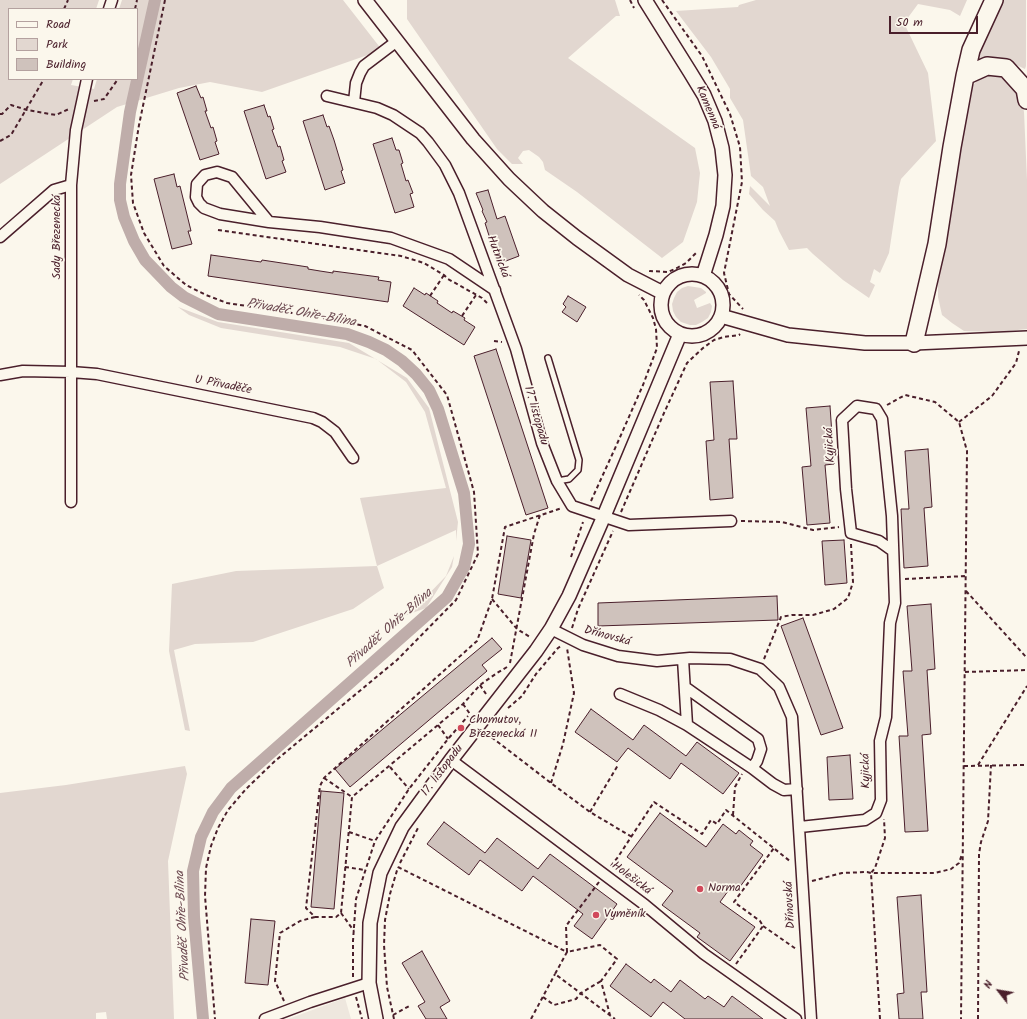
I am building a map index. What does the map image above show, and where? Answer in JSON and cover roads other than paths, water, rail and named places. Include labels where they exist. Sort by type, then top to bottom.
[{"type":"highway","points":[[914,343],[937,244],[952,147],[971,50],[994,0]]},
{"type":"highway","points":[[965,76],[987,66],[1006,68],[1025,88],[1027,100]]},
{"type":"street","points":[[364,0],[473,139],[509,179],[543,211],[577,238],[628,275],[663,293]]},
{"type":"street","name":"Kamenná","points":[[645,0],[704,95],[715,121],[722,148],[725,175],[723,206],[716,235],[703,276]]},
{"type":"street","points":[[354,102],[356,83],[364,66],[397,41]]},
{"type":"street","name":"Sady Březenecká","points":[[71,502],[71,185],[73,150],[81,103],[87,80]]},
{"type":"street","name":"Hutnická","points":[[327,96],[377,108],[393,115],[412,127],[428,142],[445,165],[459,193],[496,291]]},
{"type":"street","name":"Hutnická","points":[[270,222],[232,177],[217,172],[205,175],[197,184],[196,197],[199,203],[204,208],[220,214],[270,222],[320,227],[391,238],[449,259],[496,291]]},
{"type":"street","points":[[0,237],[54,190],[71,185]]},
{"type":"street","points":[[684,274],[703,276],[712,281],[720,292],[723,306],[721,316],[716,325],[699,335],[690,336],[680,334],[671,329],[661,312],[660,302],[663,293],[668,284],[675,278],[684,274]]},
{"type":"street","name":"17. listopadu","points":[[496,291],[516,349],[542,443],[557,481],[572,506],[586,512],[604,516]]},
{"type":"street","points":[[721,316],[788,335],[865,343],[1023,343]]},
{"type":"street","name":"17. listopadu","points":[[376,1019],[369,983],[370,923],[380,873],[402,827],[450,760],[532,657],[551,630],[569,596],[604,516],[680,334]]},
{"type":"street","points":[[0,375],[24,371],[71,372]]},
{"type":"street","name":"U Přivaděče","points":[[71,372],[97,374],[313,418],[322,422],[335,432],[353,458]]},
{"type":"street","name":"Kyjická","points":[[800,827],[865,820],[876,813],[881,800],[880,741],[886,717],[890,623],[896,603],[892,516],[882,419],[876,408],[857,406],[842,420],[850,529],[879,541],[893,551]]},
{"type":"street","points":[[604,516],[629,525],[731,521]]},
{"type":"street","name":"Dřínovská","points":[[551,630],[582,645],[618,656],[657,661],[690,658],[730,659],[760,669],[779,687],[792,717],[803,871],[811,1019]]},
{"type":"street","points":[[683,659],[687,725]]},
{"type":"street","points":[[685,686],[758,739],[760,750],[757,761],[750,767]]},
{"type":"street","points":[[620,694],[659,710],[687,725],[784,790],[797,789]]},
{"type":"street","name":"Holešická","points":[[450,760],[644,905],[704,954],[796,1019]]},
{"type":"street","points":[[269,1018],[369,983]]},
{"type":"lane","points":[[548,358],[579,460],[578,470],[569,479],[557,481]]},
{"type":"waterway","name":"Přivaděč Ohře-Bílina","points":[[138,76],[155,0]]},
{"type":"waterway","name":"Přivaděč Ohře-Bílina","points":[[137,80],[130,112],[120,184],[120,200],[124,217],[134,241],[145,260],[171,287],[184,297],[218,314],[347,334],[386,350],[402,361],[416,374],[429,390],[438,409],[464,493],[469,544],[464,567],[447,597],[231,788],[213,812],[201,837],[193,871],[194,917],[203,1019]]},
{"type":"place","name":"Chomutov, Březenecká II","points":[[461,728]]},
{"type":"place","name":"Norma","points":[[700,889]]},
{"type":"place","name":"Vyměník","points":[[596,915]]}]
